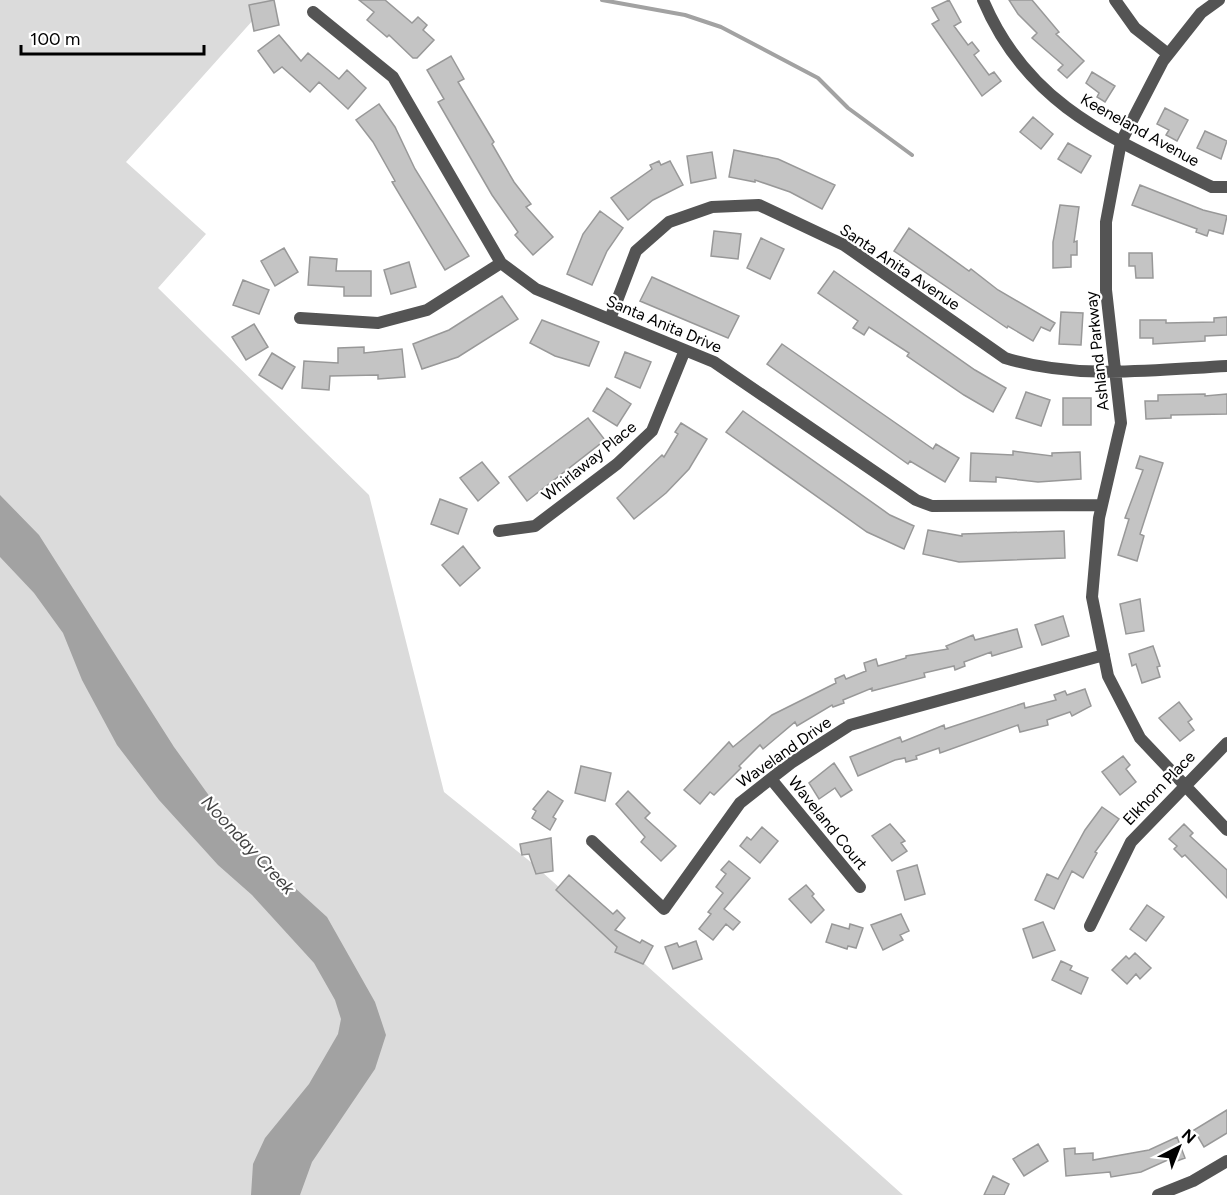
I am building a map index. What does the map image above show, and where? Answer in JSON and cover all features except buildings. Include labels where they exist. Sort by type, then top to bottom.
[{"type":"street","name":"Keeneland Avenue","points":[[983,0],[994,26],[1033,81],[1074,115],[1121,142],[1212,187],[1227,187]]},
{"type":"street","points":[[1115,0],[1135,28],[1168,54]]},
{"type":"street","name":"Ashland Parkway","points":[[1219,0],[1201,13],[1168,54],[1121,142],[1106,222],[1106,290],[1121,423],[1102,505],[1092,597],[1108,676],[1140,738],[1227,831]]},
{"type":"street","name":"Santa Anita Drive","points":[[313,12],[393,77],[501,263],[536,289],[714,362],[916,500],[932,506],[1102,505]]},
{"type":"street","name":"Santa Anita Avenue","points":[[610,319],[636,251],[669,222],[712,207],[759,204],[844,245],[1005,358],[1030,366],[1115,372],[1227,366]]},
{"type":"street","points":[[300,318],[378,323],[427,310],[501,263]]},
{"type":"street","name":"Whirlaway Place","points":[[499,531],[535,526],[617,464],[652,431],[685,350]]},
{"type":"street","name":"Waveland Drive","points":[[592,841],[664,909],[740,803],[850,725],[1104,655]]},
{"type":"street","name":"Elkhorn Place","points":[[1090,926],[1131,842],[1227,743]]},
{"type":"street","name":"Waveland Court","points":[[771,779],[860,887]]},
{"type":"street","points":[[1158,1195],[1193,1182],[1227,1161]]},
{"type":"shaded area","points":[[0,0],[271,0],[126,162],[206,234],[158,288],[369,495],[444,792],[532,863],[903,1195],[0,1195]]},
{"type":"water","name":"Noonday Creek","points":[[0,495],[39,535],[174,747],[210,797],[272,867],[327,917],[375,1002],[386,1035],[375,1069],[312,1162],[300,1195],[251,1195],[253,1164],[265,1138],[309,1084],[338,1034],[341,1019],[335,1000],[314,963],[252,895],[218,865],[159,800],[117,745],[82,680],[63,633],[34,593],[0,557]]},
{"type":"waterway","points":[[602,0],[685,15],[721,27],[818,78],[848,108],[912,155]]}]
